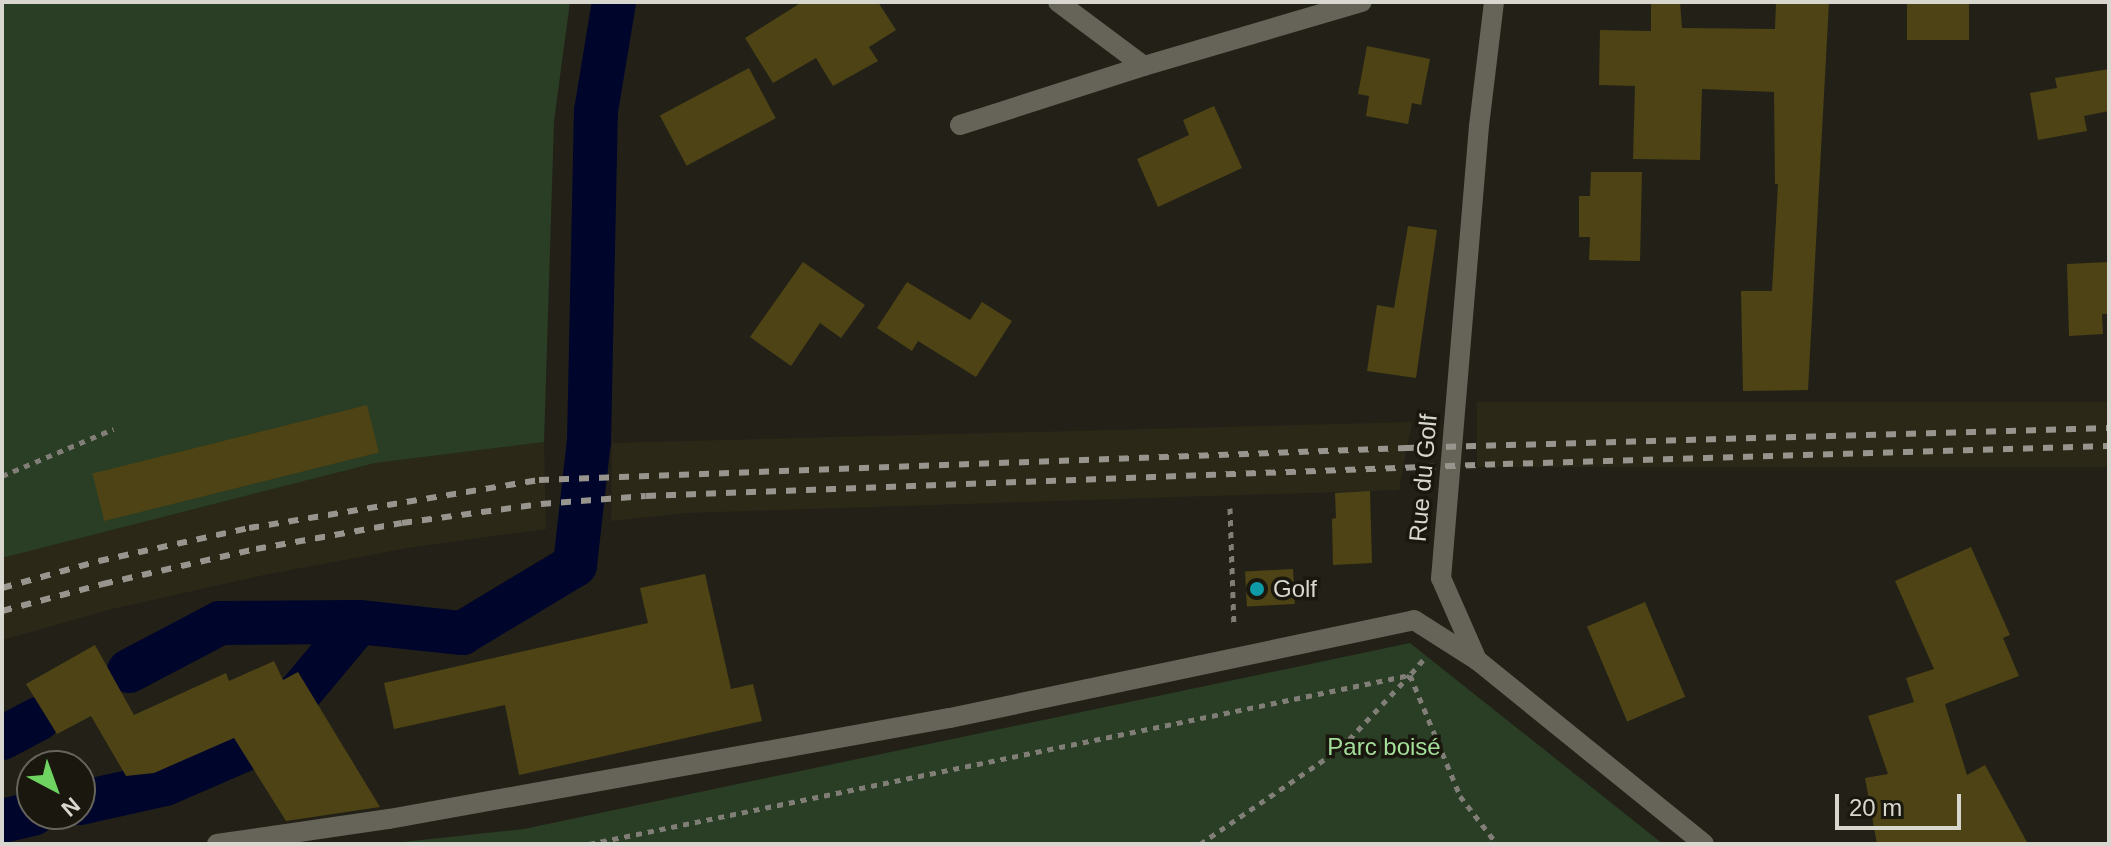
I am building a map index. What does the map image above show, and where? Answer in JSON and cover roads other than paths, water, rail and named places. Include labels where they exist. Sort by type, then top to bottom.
[{"type":"street","points":[[1058,2],[1144,66]]},
{"type":"street","points":[[960,125],[1144,66],[1362,2]]},
{"type":"street","name":"Rue du Golf","points":[[1494,2],[1479,126],[1441,578],[1477,660],[1704,844]]},
{"type":"street","points":[[217,844],[389,819],[950,718],[1414,620],[1477,660]]},
{"type":"waterway","points":[[129,671],[220,623],[359,622],[462,633],[575,565],[589,441],[596,111],[614,2]]},
{"type":"waterway","points":[[96,799],[165,784],[257,744],[359,622]]},
{"type":"waterway","points":[[2,738],[38,719]]},
{"type":"waterway","points":[[2,821],[16,818]]},
{"type":"railway","points":[[2,588],[99,561],[249,528],[539,480],[1406,448],[2109,428]]},
{"type":"railway","points":[[2,611],[256,549],[402,523],[541,504],[646,496],[1503,464],[2109,446]]},
{"type":"place","name":"Golf","points":[[1257,589]]},
{"type":"park label","name":"Parc boisé","points":[[1384,747]]}]
